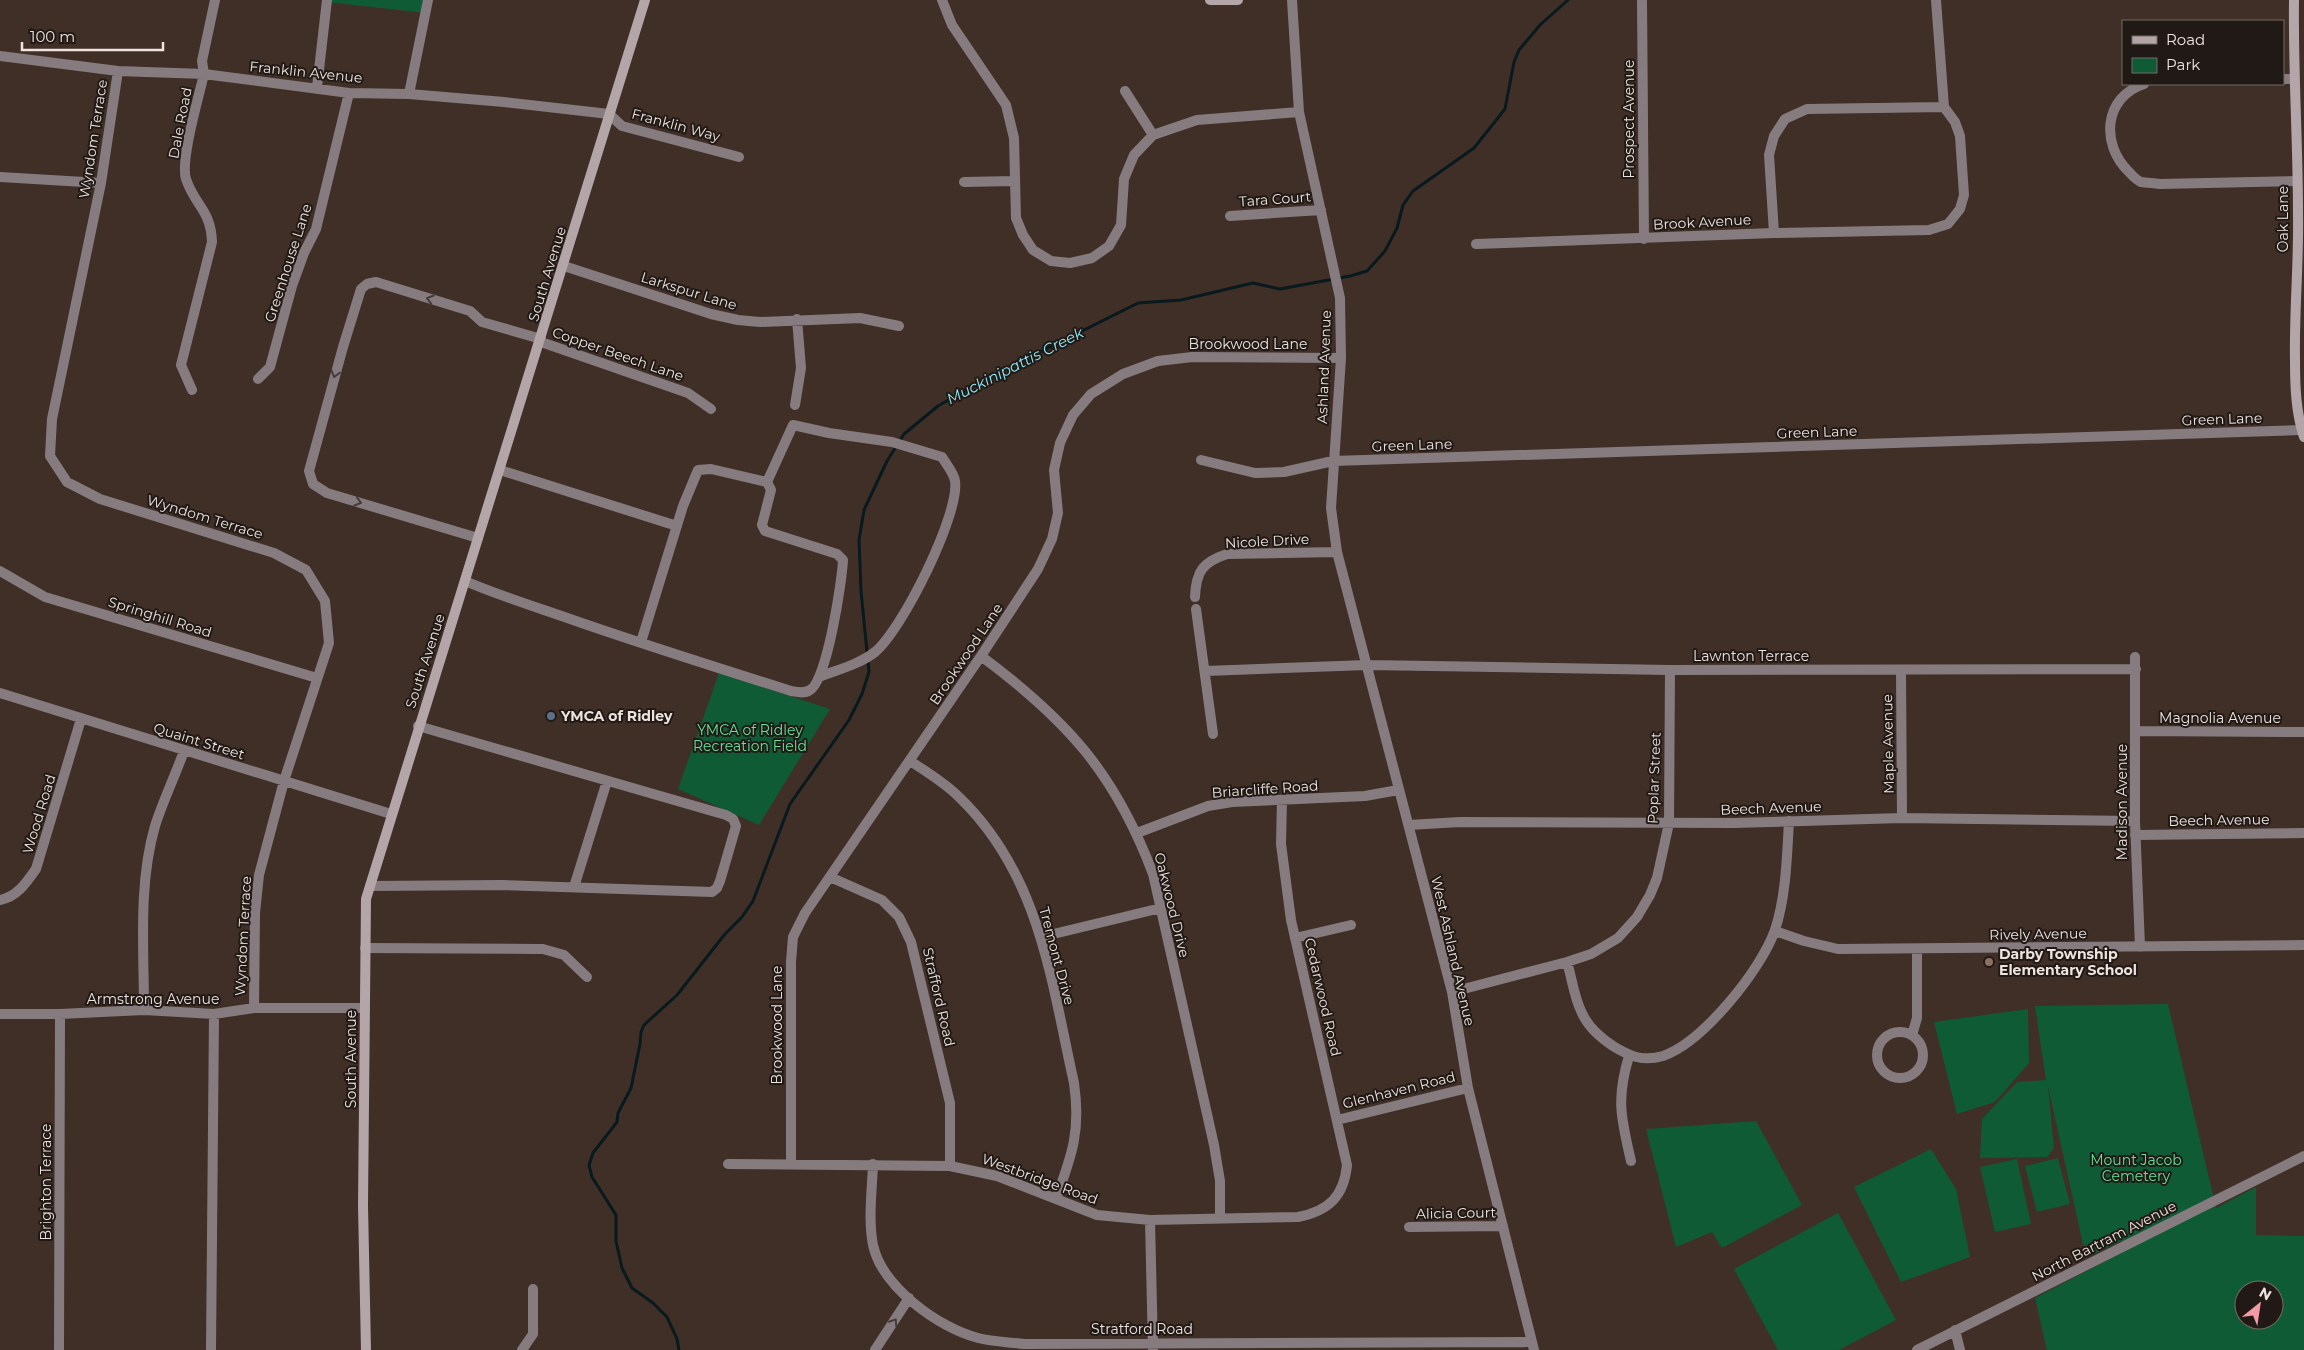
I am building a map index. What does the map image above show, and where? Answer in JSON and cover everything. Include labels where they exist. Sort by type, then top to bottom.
[{"type":"street","name":"Dale Road","points":[[192,390],[181,365],[212,242],[211,226],[185,178],[187,154],[204,74],[202,61],[215,0]]},
{"type":"street","points":[[317,88],[327,0]]},
{"type":"street","points":[[410,94],[428,0]]},
{"type":"street","name":"South Avenue","points":[[366,1350],[363,1205],[366,899],[418,726],[541,341],[609,114],[646,0]]},
{"type":"street","points":[[942,0],[952,25],[1006,105],[1014,138],[1016,218],[1022,235],[1033,250],[1051,261],[1070,263],[1092,258],[1109,246],[1121,225],[1124,179],[1134,155],[1152,135],[1197,120],[1299,112]]},
{"type":"street","points":[[1210,0],[1238,0]]},
{"type":"street","name":"Ashland Avenue","points":[[1292,0],[1299,112],[1340,298],[1341,358],[1331,508],[1337,552],[1355,617]]},
{"type":"street","name":"Prospect Avenue","points":[[1642,0],[1644,238]]},
{"type":"street","points":[[1774,233],[1769,155],[1774,136],[1785,119],[1807,109],[1944,107],[1936,0]]},
{"type":"street","name":"Oak Lane","points":[[2294,0],[2297,181],[2301,214],[2300,371],[2297,402],[2303,434]]},
{"type":"street","name":"Franklin Avenue","points":[[0,56],[118,71],[204,74],[349,92],[410,94],[609,114]]},
{"type":"street","name":"Wyndom Terrace","points":[[118,71],[100,183],[52,419],[50,456],[67,482],[100,499],[274,553],[306,570],[325,601],[329,643],[284,781],[259,876],[255,913],[254,1008]]},
{"type":"street","points":[[2284,79],[2294,79]]},
{"type":"street","points":[[2142,85],[2122,96],[2112,116],[2110,140],[2120,164],[2139,181],[2160,184],[2297,181]]},
{"type":"street","points":[[1124,91],[1152,135]]},
{"type":"street","name":"Greenhouse Lane","points":[[258,379],[270,367],[292,286],[304,253],[316,229],[349,92]]},
{"type":"street","name":"Brook Avenue","points":[[1476,244],[1774,233],[1929,230],[1948,224],[1960,209],[1964,195],[1960,136],[1955,122],[1944,107]]},
{"type":"street","name":"Franklin Way","points":[[609,114],[622,126],[739,157]]},
{"type":"street","points":[[0,177],[100,183]]},
{"type":"street","points":[[964,182],[1014,181]]},
{"type":"street","name":"Tara Court","points":[[1230,216],[1321,210]]},
{"type":"street","name":"Larkspur Lane","points":[[564,266],[711,314],[738,320],[760,322],[796,319],[860,318],[900,326]]},
{"type":"street","name":"Copper Beech Lane","points":[[478,538],[327,492],[313,484],[309,471],[343,346],[361,290],[368,284],[376,282],[470,311],[482,322],[688,392],[711,409]]},
{"type":"street","points":[[795,405],[801,368],[796,319]]},
{"type":"street","name":"Brookwood Lane","points":[[791,1163],[792,948],[798,925],[1038,569],[1052,539],[1058,513],[1054,470],[1060,443],[1074,415],[1090,394],[1123,374],[1158,361],[1192,357],[1341,358]]},
{"type":"street","points":[[767,482],[793,425],[829,433],[892,442],[942,457],[955,480],[951,511],[916,596],[903,618],[875,652],[819,678]]},
{"type":"street","name":"Green Lane","points":[[1202,460],[1255,473],[1284,472],[1333,461],[2303,434]]},
{"type":"street","points":[[464,581],[641,642],[791,691],[804,692],[812,690],[819,678],[836,614],[843,560],[837,554],[765,531],[762,525],[771,490],[767,482],[711,468],[698,470],[677,526],[641,642]]},
{"type":"street","points":[[500,470],[677,526]]},
{"type":"street","name":"Nicole Drive","points":[[1195,597],[1196,580],[1200,570],[1221,556],[1337,552]]},
{"type":"street","name":"Springhill Road","points":[[1,575],[45,597],[318,678]]},
{"type":"street","points":[[1196,609],[1206,671],[1213,734]]},
{"type":"street","name":"West Ashland Avenue","points":[[1355,617],[1398,790],[1452,992],[1468,1088],[1533,1346]]},
{"type":"street","name":"Oakwood Drive","points":[[981,656],[1042,704],[1076,739],[1110,784],[1138,833],[1153,874],[1214,1144],[1220,1181],[1220,1218]]},
{"type":"street","name":"Madison Avenue","points":[[2135,657],[2135,835],[2140,947]]},
{"type":"street","name":"Lawnton Terrace","points":[[1206,671],[1367,665],[1670,670],[2136,669]]},
{"type":"street","name":"Poplar Street","points":[[1452,992],[1568,962],[1605,946],[1628,928],[1637,918],[1650,896],[1657,878],[1669,823],[1670,670]]},
{"type":"street","name":"Maple Avenue","points":[[1901,670],[1902,818]]},
{"type":"street","name":"Quaint Street","points":[[0,693],[391,814]]},
{"type":"street","name":"Wood Road","points":[[0,900],[7,898],[25,885],[36,869],[81,719]]},
{"type":"street","points":[[370,886],[503,885],[712,892],[717,888],[720,881],[736,826],[733,819],[726,815],[418,726]]},
{"type":"street","name":"Magnolia Avenue","points":[[2136,731],[2304,732]]},
{"type":"street","points":[[144,1010],[144,904],[148,865],[155,826],[184,751]]},
{"type":"street","name":"Tremont Drive","points":[[910,761],[957,796],[987,828],[1011,864],[1024,889],[1040,936],[1078,1107],[1078,1125],[1072,1156],[1056,1200]]},
{"type":"street","points":[[574,887],[607,781]]},
{"type":"street","name":"Briarcliffe Road","points":[[1138,833],[1208,806],[1365,796],[1398,790]]},
{"type":"street","name":"Cedarwood Road","points":[[1282,800],[1281,844],[1295,938],[1347,1165],[1344,1184],[1337,1196]]},
{"type":"street","name":"Beech Avenue","points":[[1409,826],[1473,822],[1669,823],[1902,818],[2135,821]]},
{"type":"street","points":[[1568,962],[1582,1014],[1598,1036],[1629,1056],[1647,1058],[1663,1056],[1686,1044],[1726,1007],[1751,975],[1775,931],[1785,880],[1789,821]]},
{"type":"street","name":"Beech Avenue","points":[[2135,835],[2304,833]]},
{"type":"street","name":"Strafford Road","points":[[830,877],[882,900],[898,917],[912,942],[950,1103],[950,1166]]},
{"type":"street","points":[[1040,936],[1161,908]]},
{"type":"street","points":[[1295,938],[1351,925]]},
{"type":"street","name":"Rively Avenue","points":[[1775,931],[1812,944],[1838,949],[2304,945]]},
{"type":"street","points":[[365,948],[543,949],[564,954],[587,977]]},
{"type":"street","points":[[1912,1036],[1916,1018],[1917,949]]},
{"type":"street","name":"Armstrong Avenue","points":[[0,1014],[60,1014],[144,1010],[214,1014],[254,1008],[365,1008]]},
{"type":"street","name":"Brighton Terrace","points":[[60,1014],[60,1350]]},
{"type":"street","points":[[211,1350],[214,1014]]},
{"type":"street","points":[[1894,1033],[1906,1033],[1912,1036],[1917,1040],[1922,1050],[1920,1065],[1916,1072],[1901,1078],[1884,1072],[1878,1060],[1878,1048],[1882,1040],[1894,1033]]},
{"type":"street","points":[[1629,1056],[1621,1082],[1620,1106],[1631,1161]]},
{"type":"street","name":"Glenhaven Road","points":[[1337,1120],[1468,1088]]},
{"type":"street","name":"North Bartram Avenue","points":[[1917,1350],[2304,1156]]},
{"type":"street","name":"Westbridge Road","points":[[728,1164],[791,1163],[950,1166],[997,1176],[1097,1214],[1150,1220],[1298,1217],[1321,1210],[1337,1196]]},
{"type":"street","name":"Stratford Road","points":[[873,1164],[871,1231],[874,1246],[884,1269],[909,1298],[940,1322],[961,1333],[979,1339],[1022,1347],[1533,1346]]},
{"type":"street","points":[[1150,1220],[1153,1346]]},
{"type":"street","name":"Alicia Court","points":[[1409,1227],[1503,1226]]},
{"type":"street","points":[[522,1350],[533,1334],[533,1288]]},
{"type":"street","points":[[875,1350],[909,1298]]},
{"type":"street","points":[[1955,1330],[1960,1350]]},
{"type":"green space","points":[[327,0],[428,0],[426,13],[327,2]]},
{"type":"green space","name":"YMCA of Ridley Recreation Field","points":[[719,673],[830,709],[759,825],[678,789]]},
{"type":"green space","name":"Mount Jacob Cemetery","points":[[2168,1004],[2216,1208],[2256,1187],[2256,1235],[2304,1236],[2304,1350],[2047,1350],[2035,1298],[2125,1251],[2121,1241],[2086,1258],[2048,1086],[2054,1148],[2047,1157],[1980,1158],[1982,1119],[2017,1082],[2046,1080],[2035,1006]]},
{"type":"green space","points":[[2028,1009],[2029,1063],[1995,1102],[1957,1114],[1934,1022]]},
{"type":"green space","points":[[1756,1121],[1802,1205],[1722,1248],[1712,1232],[1676,1247],[1646,1129]]},
{"type":"green space","points":[[1931,1149],[1956,1189],[1970,1257],[1901,1282],[1854,1187]]},
{"type":"green space","points":[[2058,1158],[2070,1204],[2037,1212],[2025,1166]]},
{"type":"green space","points":[[2017,1159],[2031,1224],[1995,1232],[1980,1167]]},
{"type":"green space","points":[[1838,1213],[1896,1320],[1839,1350],[1778,1350],[1734,1269]]},
{"type":"waterway","name":"Muckinipattis Creek","points":[[679,1350],[677,1339],[667,1317],[653,1303],[632,1288],[622,1268],[616,1241],[616,1215],[592,1177],[589,1165],[593,1153],[617,1122],[618,1113],[631,1088],[641,1032],[644,1025],[677,995],[725,934],[742,917],[753,901],[790,804],[849,720],[862,694],[869,672],[861,591],[859,540],[864,510],[887,461],[904,434],[938,406],[980,382],[1138,303],[1181,300],[1253,283],[1280,289],[1367,271],[1385,251],[1397,228],[1403,205],[1413,191],[1474,148],[1505,109],[1514,62],[1519,50],[1540,25],[1568,0]]},
{"type":"place","name":"YMCA of Ridley","points":[[551,716]]},
{"type":"place","name":"Darby Township Elementary School","points":[[1989,962]]}]
